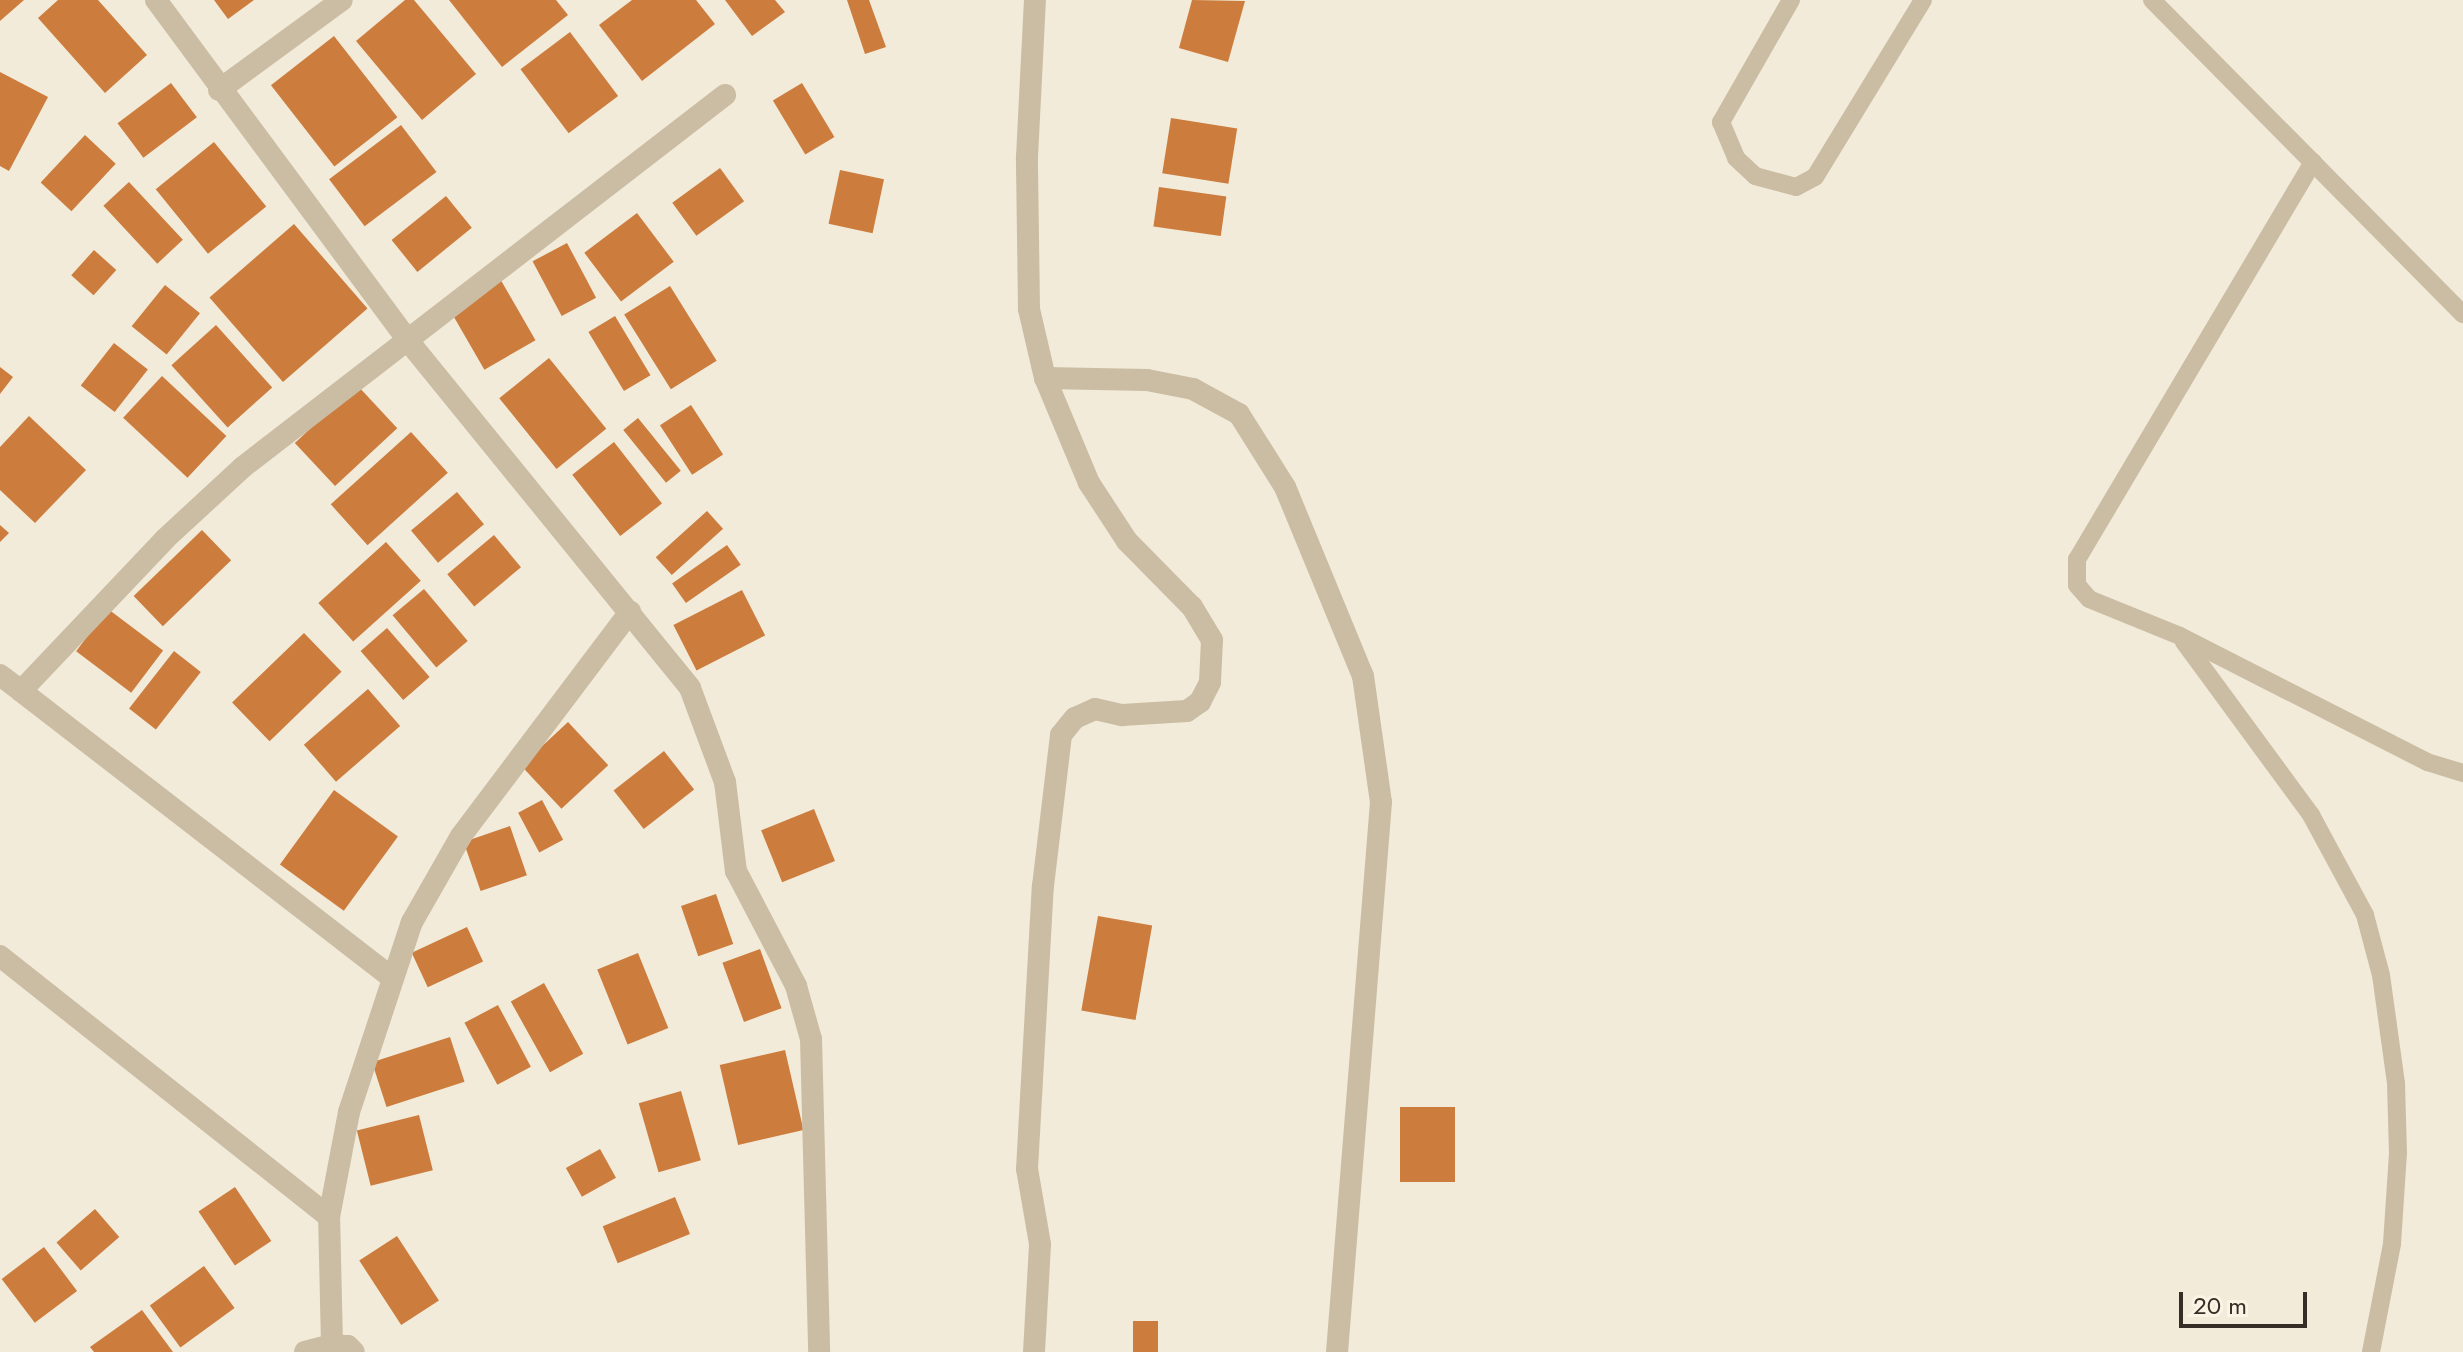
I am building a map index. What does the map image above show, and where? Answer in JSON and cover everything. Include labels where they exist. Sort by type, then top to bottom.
[{"type":"street","points":[[156,0],[219,90],[405,337],[630,612],[695,700],[725,782],[736,871],[806,1015],[819,1352]]},
{"type":"street","points":[[219,90],[342,0]]},
{"type":"street","points":[[1034,1352],[1040,1244],[1027,1169],[1043,886],[1061,735],[1075,718],[1095,709],[1122,715],[1187,711],[1200,702],[1210,682],[1212,640],[1192,607],[1127,541],[1089,483],[1045,378],[1029,296],[1027,157],[1035,0]]},
{"type":"street","points":[[21,691],[165,539],[231,477],[405,337],[725,95]]},
{"type":"street","points":[[1045,378],[1147,380],[1193,389],[1239,414],[1285,487],[1363,676],[1381,802],[1337,1352]]},
{"type":"street","points":[[332,1345],[329,1217],[349,1112],[391,977],[432,882],[461,836],[630,612]]},
{"type":"street","points":[[0,675],[391,977]]},
{"type":"street","points":[[0,956],[329,1217]]},
{"type":"street","points":[[305,1352],[332,1345],[348,1346],[354,1352]]},
{"type":"lane","points":[[1791,0],[1721,122],[1736,158],[1755,176],[1796,187],[1815,177],[1923,0]]},
{"type":"lane","points":[[2152,0],[2463,314]]},
{"type":"lane","points":[[2313,162],[2077,559],[2077,585],[2089,599],[2180,636],[2427,762],[2463,773]]},
{"type":"lane","points":[[2180,636],[2311,815],[2365,915],[2381,975],[2396,1083],[2398,1153],[2392,1244],[2371,1352]]},
{"type":"building","points":[[0,0],[24,0],[0,21]]},
{"type":"building","points":[[58,0],[98,0],[147,55],[105,93],[38,18]]},
{"type":"building","points":[[214,0],[254,0],[228,19]]},
{"type":"building","points":[[405,0],[414,0],[476,74],[422,120],[356,41]]},
{"type":"building","points":[[449,0],[556,0],[568,15],[502,67]]},
{"type":"building","points":[[632,0],[696,0],[715,24],[642,81],[599,25]]},
{"type":"building","points":[[725,0],[775,0],[785,12],[752,36]]},
{"type":"building","points":[[847,0],[869,0],[886,47],[865,54]]},
{"type":"building","points":[[1192,0],[1245,1],[1228,62],[1179,48]]},
{"type":"building","points":[[570,32],[618,96],[569,133],[520,69]]},
{"type":"building","points":[[334,36],[397,117],[334,166],[271,85]]},
{"type":"building","points":[[0,72],[48,97],[9,171],[0,166]]},
{"type":"building","points":[[171,83],[197,117],[143,158],[117,123]]},
{"type":"building","points":[[802,83],[834,137],[805,155],[773,101]]},
{"type":"building","points":[[1171,118],[1237,128],[1228,184],[1162,173]]},
{"type":"building","points":[[401,125],[437,172],[365,226],[329,179]]},
{"type":"building","points":[[85,135],[116,164],[71,211],[41,183]]},
{"type":"building","points":[[214,142],[266,207],[208,254],[156,189]]},
{"type":"building","points":[[720,168],[744,201],[696,236],[672,203]]},
{"type":"building","points":[[840,170],[884,179],[873,233],[829,224]]},
{"type":"building","points":[[129,182],[183,240],[157,264],[103,206]]},
{"type":"building","points":[[1159,187],[1226,196],[1221,236],[1153,227]]},
{"type":"building","points":[[446,196],[472,228],[417,272],[392,240]]},
{"type":"building","points":[[637,213],[674,262],[621,301],[584,253]]},
{"type":"building","points":[[294,224],[367,309],[283,382],[209,297]]},
{"type":"building","points":[[567,243],[596,298],[562,316],[533,261]]},
{"type":"building","points":[[94,250],[116,270],[94,295],[71,275]]},
{"type":"building","points":[[499,277],[536,340],[484,370],[448,306]]},
{"type":"building","points":[[165,285],[200,313],[167,355],[132,326]]},
{"type":"building","points":[[670,286],[717,361],[671,389],[624,315]]},
{"type":"building","points":[[615,316],[651,375],[624,391],[588,332]]},
{"type":"building","points":[[216,325],[272,387],[228,428],[171,365]]},
{"type":"building","points":[[114,343],[148,369],[115,412],[81,386]]},
{"type":"building","points":[[549,358],[606,429],[557,469],[499,398]]},
{"type":"building","points":[[0,367],[13,377],[0,394]]},
{"type":"building","points":[[162,376],[226,436],[187,478],[123,418]]},
{"type":"building","points":[[357,385],[397,428],[335,486],[295,443]]},
{"type":"building","points":[[691,405],[723,454],[692,475],[660,425]]},
{"type":"building","points":[[29,416],[86,470],[35,523],[0,490],[0,447]]},
{"type":"building","points":[[638,418],[681,471],[666,483],[623,430]]},
{"type":"building","points":[[411,432],[448,473],[368,545],[331,504]]},
{"type":"building","points":[[614,442],[662,503],[620,536],[572,475]]},
{"type":"building","points":[[457,492],[484,524],[438,563],[411,531]]},
{"type":"building","points":[[707,511],[723,529],[672,575],[656,557]]},
{"type":"building","points":[[0,525],[9,533],[0,542]]},
{"type":"building","points":[[202,530],[231,560],[163,626],[134,596]]},
{"type":"building","points":[[494,535],[521,567],[474,606],[447,574]]},
{"type":"building","points":[[386,542],[421,581],[353,642],[318,603]]},
{"type":"building","points":[[727,545],[741,565],[686,603],[672,583]]},
{"type":"building","points":[[424,589],[468,641],[436,667],[393,615]]},
{"type":"building","points":[[742,590],[765,635],[697,670],[673,625]]},
{"type":"building","points":[[108,609],[163,651],[131,693],[76,651]]},
{"type":"building","points":[[387,628],[430,677],[403,700],[361,651]]},
{"type":"building","points":[[304,633],[342,672],[270,741],[232,702]]},
{"type":"building","points":[[174,651],[201,672],[156,729],[129,709]]},
{"type":"building","points":[[368,689],[400,726],[336,782],[304,745]]},
{"type":"building","points":[[568,722],[608,765],[561,809],[521,766]]},
{"type":"building","points":[[664,751],[694,790],[644,829],[614,790]]},
{"type":"building","points":[[334,790],[398,836],[344,911],[280,864]]},
{"type":"building","points":[[542,800],[563,840],[539,852],[518,813]]},
{"type":"building","points":[[814,809],[835,861],[782,882],[761,830]]},
{"type":"building","points":[[510,826],[527,875],[481,891],[464,842]]},
{"type":"building","points":[[716,894],[733,944],[698,956],[681,906]]},
{"type":"building","points":[[1098,916],[1152,926],[1135,1020],[1081,1011]]},
{"type":"building","points":[[467,927],[483,961],[428,987],[412,953]]},
{"type":"building","points":[[760,949],[782,1008],[744,1022],[722,963]]},
{"type":"building","points":[[638,953],[668,1028],[628,1045],[597,969]]},
{"type":"building","points":[[544,983],[583,1054],[550,1072],[511,1001]]},
{"type":"building","points":[[498,1005],[531,1067],[497,1085],[464,1023]]},
{"type":"building","points":[[450,1037],[465,1082],[387,1107],[372,1062]]},
{"type":"building","points":[[785,1050],[803,1130],[738,1145],[720,1065]]},
{"type":"building","points":[[681,1091],[701,1160],[659,1172],[639,1103]]},
{"type":"building","points":[[1400,1107],[1455,1107],[1455,1182],[1400,1182]]},
{"type":"building","points":[[419,1115],[433,1170],[371,1186],[357,1130]]},
{"type":"building","points":[[600,1149],[616,1178],[582,1197],[566,1168]]},
{"type":"building","points":[[235,1187],[271,1241],[235,1265],[199,1212]]},
{"type":"building","points":[[675,1197],[690,1234],[618,1263],[603,1226]]},
{"type":"building","points":[[95,1209],[119,1237],[81,1270],[57,1242]]},
{"type":"building","points":[[397,1236],[439,1301],[401,1325],[359,1261]]},
{"type":"building","points":[[44,1247],[77,1291],[35,1323],[2,1279]]},
{"type":"building","points":[[204,1266],[235,1308],[180,1347],[150,1305]]},
{"type":"building","points":[[142,1310],[173,1352],[94,1352],[90,1347]]},
{"type":"building","points":[[1133,1321],[1158,1321],[1158,1352],[1133,1352]]}]
